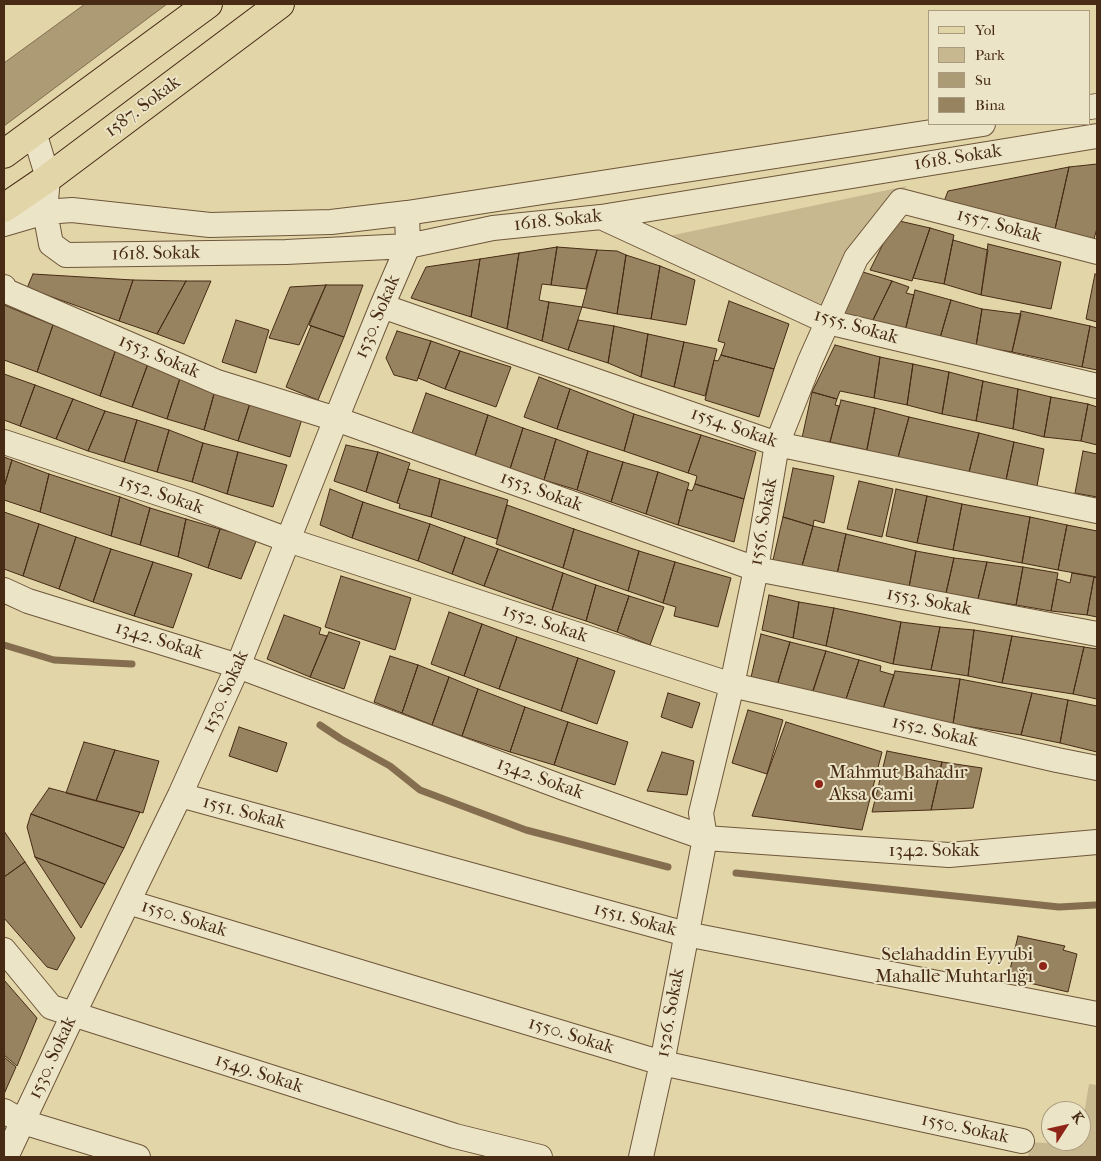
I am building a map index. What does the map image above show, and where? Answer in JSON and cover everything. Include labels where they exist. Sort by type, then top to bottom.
[{"type":"main road","points":[[4,154],[208,4]]},
{"type":"main road","name":"1587. Sokak","points":[[4,208],[48,178],[280,4]]},
{"type":"street","name":"1618. Sokak","points":[[4,224],[45,212],[72,210],[210,225],[331,222],[407,213],[977,125]]},
{"type":"street","name":"1618. Sokak","points":[[34,132],[48,178],[45,212],[51,244],[66,255],[286,252],[408,246],[493,228],[601,217],[1097,136]]},
{"type":"street","name":"1557. Sokak","points":[[901,200],[1097,252]]},
{"type":"street","name":"1556. Sokak","points":[[705,838],[701,813],[732,685],[756,569],[777,444],[798,389],[856,258],[901,200]]},
{"type":"street","name":"1530. Sokak","points":[[6,1157],[13,1117],[73,1015],[180,795],[238,666],[336,419],[408,246],[407,213]]},
{"type":"street","name":"1555. Sokak","points":[[601,217],[828,322],[1097,386]]},
{"type":"street","name":"1553. Sokak","points":[[4,287],[6,291],[217,382],[336,419],[756,569],[1097,634]]},
{"type":"street","name":"1554. Sokak","points":[[382,306],[777,444],[1097,511]]},
{"type":"street","name":"1552. Sokak","points":[[4,442],[191,504],[288,540],[732,685],[1097,768]]},
{"type":"street","name":"1342. Sokak","points":[[4,590],[28,601],[238,666],[705,838],[949,855],[1097,842]]},
{"type":"street","name":"1551. Sokak","points":[[180,795],[686,934],[1097,1014]]},
{"type":"street","name":"1526. Sokak","points":[[641,1157],[662,1063],[705,838]]},
{"type":"street","name":"1550. Sokak","points":[[128,902],[662,1063],[1022,1141]]},
{"type":"street","name":"1549. Sokak","points":[[4,950],[51,1007],[455,1136],[540,1157]]},
{"type":"street","points":[[13,1117],[138,1157]]},
{"type":"green space","points":[[907,186],[863,233],[823,305],[669,236]]},
{"type":"green space","points":[[1089,1084],[1097,1085],[1097,1157],[1028,1157],[1030,1142],[1041,1143],[1041,1151],[1091,1151],[1091,1101],[1086,1101]]},
{"type":"water","points":[[85,4],[167,4],[4,126],[4,63]]},
{"type":"building","points":[[1097,164],[1097,228],[1094,239],[1055,229],[1069,167]]},
{"type":"building","points":[[1069,167],[1055,229],[943,204],[948,191]]},
{"type":"building","points":[[895,220],[930,228],[912,281],[870,270]]},
{"type":"building","points":[[930,228],[954,235],[944,284],[913,278]]},
{"type":"building","points":[[953,240],[988,250],[981,295],[944,284]]},
{"type":"building","points":[[988,244],[1061,262],[1051,309],[981,295]]},
{"type":"building","points":[[557,247],[551,285],[542,284],[539,300],[549,302],[542,341],[507,329],[519,253]]},
{"type":"building","points":[[557,247],[597,250],[586,289],[551,285]]},
{"type":"building","points":[[597,250],[617,251],[626,255],[617,314],[582,307]]},
{"type":"building","points":[[519,253],[507,329],[471,317],[480,259]]},
{"type":"building","points":[[626,255],[660,266],[651,319],[617,314]]},
{"type":"building","points":[[480,259],[471,317],[411,298],[426,267]]},
{"type":"building","points":[[660,266],[695,280],[686,325],[651,319]]},
{"type":"building","points":[[863,272],[892,281],[872,322],[841,316]]},
{"type":"building","points":[[33,274],[133,280],[119,321],[27,288]]},
{"type":"building","points":[[1095,274],[1097,275],[1097,322],[1086,319]]},
{"type":"building","points":[[133,280],[186,281],[157,334],[119,321]]},
{"type":"building","points":[[186,281],[211,281],[184,344],[157,334]]},
{"type":"building","points":[[892,281],[909,287],[906,293],[914,295],[905,331],[872,322]]},
{"type":"building","points":[[326,285],[363,285],[344,337],[309,325]]},
{"type":"building","points":[[326,285],[299,345],[269,338],[290,287]]},
{"type":"building","points":[[915,290],[951,300],[940,338],[905,331]]},
{"type":"building","points":[[951,300],[982,309],[976,346],[940,338]]},
{"type":"building","points":[[729,301],[789,324],[774,369],[721,355],[725,343],[718,341]]},
{"type":"building","points":[[549,302],[582,307],[568,350],[542,341]]},
{"type":"building","points":[[4,305],[53,325],[37,372],[4,360]]},
{"type":"building","points":[[982,309],[1021,314],[1012,352],[976,346]]},
{"type":"building","points":[[1021,311],[1090,326],[1082,367],[1012,352]]},
{"type":"building","points":[[236,320],[269,330],[256,373],[222,362]]},
{"type":"building","points":[[578,320],[614,326],[608,363],[568,350]]},
{"type":"building","points":[[53,325],[116,349],[100,396],[37,372]]},
{"type":"building","points":[[311,326],[344,337],[318,400],[286,387]]},
{"type":"building","points":[[614,326],[648,334],[641,377],[608,363]]},
{"type":"building","points":[[1090,326],[1097,328],[1097,370],[1082,367]]},
{"type":"building","points":[[397,331],[431,341],[417,381],[394,375],[386,358]]},
{"type":"building","points":[[648,334],[684,342],[674,387],[641,377]]},
{"type":"building","points":[[431,341],[460,351],[445,389],[418,378]]},
{"type":"building","points":[[684,342],[717,349],[705,396],[674,387]]},
{"type":"building","points":[[835,345],[880,357],[874,398],[840,391],[837,399],[812,392]]},
{"type":"building","points":[[116,349],[149,361],[132,407],[100,396]]},
{"type":"building","points":[[460,351],[511,367],[496,407],[445,389]]},
{"type":"building","points":[[721,355],[774,369],[759,417],[705,400],[714,360],[718,361]]},
{"type":"building","points":[[880,357],[913,364],[907,405],[874,398]]},
{"type":"building","points":[[149,361],[181,375],[167,419],[132,407]]},
{"type":"building","points":[[913,364],[949,372],[942,414],[907,405]]},
{"type":"building","points":[[949,372],[983,381],[976,421],[942,414]]},
{"type":"building","points":[[4,374],[35,385],[20,426],[4,420]]},
{"type":"building","points":[[181,375],[216,387],[204,430],[167,419]]},
{"type":"building","points":[[539,377],[570,389],[557,429],[524,417]]},
{"type":"building","points":[[983,381],[1018,389],[1013,429],[976,421]]},
{"type":"building","points":[[35,385],[73,399],[56,439],[20,426]]},
{"type":"building","points":[[216,387],[251,400],[238,441],[204,430]]},
{"type":"building","points":[[570,389],[634,414],[624,451],[557,429]]},
{"type":"building","points":[[1018,389],[1051,397],[1044,437],[1013,429]]},
{"type":"building","points":[[812,392],[837,399],[835,405],[839,406],[830,442],[802,438]]},
{"type":"building","points":[[426,393],[488,415],[475,456],[411,436]]},
{"type":"building","points":[[1051,397],[1088,404],[1081,441],[1044,437]]},
{"type":"building","points":[[73,399],[105,411],[88,451],[56,439]]},
{"type":"building","points":[[251,400],[302,419],[290,457],[238,441]]},
{"type":"building","points":[[841,400],[875,408],[867,450],[830,442]]},
{"type":"building","points":[[1088,404],[1097,407],[1097,445],[1081,441]]},
{"type":"building","points":[[875,408],[909,417],[897,461],[866,453]]},
{"type":"building","points":[[105,411],[137,420],[124,462],[88,451]]},
{"type":"building","points":[[634,414],[701,435],[688,473],[624,451]]},
{"type":"building","points":[[488,415],[523,428],[510,469],[475,456]]},
{"type":"building","points":[[909,417],[979,433],[968,476],[897,461]]},
{"type":"building","points":[[137,420],[169,430],[157,472],[124,462]]},
{"type":"building","points":[[523,428],[556,439],[544,480],[510,469]]},
{"type":"building","points":[[169,430],[203,443],[192,482],[157,472]]},
{"type":"building","points":[[979,433],[1014,442],[1006,480],[969,472]]},
{"type":"building","points":[[701,435],[756,452],[744,499],[695,484],[697,476],[688,473]]},
{"type":"building","points":[[556,439],[588,451],[577,490],[544,480]]},
{"type":"building","points":[[1014,442],[1044,449],[1037,486],[1006,480]]},
{"type":"building","points":[[203,443],[238,452],[227,494],[192,482]]},
{"type":"building","points":[[346,445],[378,452],[366,492],[334,481]]},
{"type":"building","points":[[588,451],[623,462],[611,502],[577,490]]},
{"type":"building","points":[[1083,451],[1097,454],[1097,497],[1075,493]]},
{"type":"building","points":[[238,452],[287,465],[273,507],[227,494]]},
{"type":"building","points":[[378,452],[410,463],[397,503],[366,492]]},
{"type":"building","points":[[4,457],[12,460],[4,487]]},
{"type":"building","points":[[12,460],[49,474],[40,512],[4,500],[4,487]]},
{"type":"building","points":[[623,462],[658,472],[646,514],[611,502]]},
{"type":"building","points":[[793,468],[834,476],[824,523],[814,520],[813,526],[783,517]]},
{"type":"building","points":[[408,469],[440,479],[431,517],[399,508],[400,504],[397,503]]},
{"type":"building","points":[[658,472],[689,483],[678,525],[646,514]]},
{"type":"building","points":[[49,474],[120,497],[111,536],[40,512]]},
{"type":"building","points":[[440,479],[508,500],[497,539],[431,517]]},
{"type":"building","points":[[859,481],[893,489],[882,537],[847,529]]},
{"type":"building","points":[[695,484],[744,499],[734,542],[678,525],[687,489],[692,491]]},
{"type":"building","points":[[330,489],[363,502],[352,538],[320,525]]},
{"type":"building","points":[[896,489],[927,496],[917,543],[886,536]]},
{"type":"building","points":[[927,496],[962,504],[953,550],[917,543]]},
{"type":"building","points":[[120,497],[150,508],[140,545],[111,536]]},
{"type":"building","points":[[363,502],[430,524],[418,561],[352,538]]},
{"type":"building","points":[[962,504],[1030,517],[1022,563],[953,550]]},
{"type":"building","points":[[507,505],[574,529],[563,568],[496,544]]},
{"type":"building","points":[[150,508],[186,519],[178,557],[140,545]]},
{"type":"building","points":[[4,512],[39,524],[23,576],[4,569]]},
{"type":"building","points":[[783,517],[813,526],[802,566],[773,560]]},
{"type":"building","points":[[1030,517],[1067,525],[1058,570],[1022,563]]},
{"type":"building","points":[[186,519],[220,529],[208,568],[178,557]]},
{"type":"building","points":[[39,524],[76,537],[59,589],[23,576]]},
{"type":"building","points":[[430,524],[465,537],[452,574],[418,561]]},
{"type":"building","points":[[1067,525],[1097,531],[1097,577],[1058,570]]},
{"type":"building","points":[[813,526],[846,534],[837,574],[802,566]]},
{"type":"building","points":[[220,529],[257,539],[241,579],[208,568]]},
{"type":"building","points":[[574,529],[639,551],[628,591],[563,568]]},
{"type":"building","points":[[846,534],[916,551],[909,587],[837,574]]},
{"type":"building","points":[[76,537],[111,549],[93,602],[59,589]]},
{"type":"building","points":[[465,537],[498,549],[484,586],[452,574]]},
{"type":"building","points":[[111,549],[153,562],[134,616],[93,602]]},
{"type":"building","points":[[498,549],[563,573],[552,610],[484,586]]},
{"type":"building","points":[[639,551],[675,562],[663,603],[628,591]]},
{"type":"building","points":[[916,551],[954,558],[946,593],[909,587]]},
{"type":"building","points":[[954,558],[987,562],[978,599],[946,593]]},
{"type":"building","points":[[153,562],[192,574],[173,628],[134,616]]},
{"type":"building","points":[[675,562],[731,578],[718,627],[674,616],[676,607],[663,603]]},
{"type":"building","points":[[987,562],[1023,567],[1016,605],[978,599]]},
{"type":"building","points":[[1023,567],[1058,573],[1051,611],[1016,605]]},
{"type":"building","points":[[563,573],[596,585],[586,621],[552,610]]},
{"type":"building","points":[[1072,573],[1094,577],[1087,615],[1051,611],[1057,579],[1070,583]]},
{"type":"building","points":[[341,576],[411,598],[395,650],[325,627]]},
{"type":"building","points":[[1094,577],[1097,578],[1097,617],[1087,615]]},
{"type":"building","points":[[596,585],[629,596],[617,632],[586,621]]},
{"type":"building","points":[[769,595],[799,602],[793,638],[762,630]]},
{"type":"building","points":[[629,596],[664,607],[650,645],[617,632]]},
{"type":"building","points":[[799,602],[834,608],[826,646],[793,638]]},
{"type":"building","points":[[834,608],[901,622],[893,664],[826,646]]},
{"type":"building","points":[[449,612],[482,624],[464,676],[431,664]]},
{"type":"building","points":[[284,615],[321,628],[319,634],[327,636],[310,677],[267,659]]},
{"type":"building","points":[[901,622],[940,627],[931,670],[893,664]]},
{"type":"building","points":[[482,624],[517,637],[499,689],[464,676]]},
{"type":"building","points":[[940,627],[974,630],[968,676],[931,670]]},
{"type":"building","points":[[974,630],[1012,636],[1002,683],[968,676]]},
{"type":"building","points":[[329,632],[360,642],[344,689],[310,677]]},
{"type":"building","points":[[761,634],[790,642],[775,692],[749,686]]},
{"type":"building","points":[[1012,636],[1084,647],[1073,694],[1002,683]]},
{"type":"building","points":[[517,637],[578,658],[561,711],[499,689]]},
{"type":"building","points":[[790,642],[826,651],[810,701],[775,692]]},
{"type":"building","points":[[1084,647],[1097,649],[1097,699],[1073,694]]},
{"type":"building","points":[[826,651],[859,660],[845,702],[812,693]]},
{"type":"building","points":[[390,656],[418,665],[402,713],[374,702]]},
{"type":"building","points":[[578,658],[615,671],[597,724],[561,711]]},
{"type":"building","points":[[859,660],[881,666],[880,671],[894,675],[882,712],[845,702]]},
{"type":"building","points":[[418,665],[449,677],[432,725],[402,713]]},
{"type":"building","points":[[895,671],[960,679],[953,724],[882,712]]},
{"type":"building","points":[[449,677],[478,689],[462,736],[432,725]]},
{"type":"building","points":[[960,679],[1032,693],[1021,735],[953,724]]},
{"type":"building","points":[[478,689],[525,707],[510,752],[462,736]]},
{"type":"building","points":[[668,693],[700,703],[692,728],[661,717]]},
{"type":"building","points":[[1032,693],[1068,700],[1060,743],[1021,735]]},
{"type":"building","points":[[1068,700],[1097,706],[1097,752],[1060,743]]},
{"type":"building","points":[[525,707],[568,722],[554,765],[510,752]]},
{"type":"building","points":[[748,710],[783,720],[767,774],[732,763]]},
{"type":"building","points":[[568,722],[628,742],[615,785],[554,765]]},
{"type":"building","name":"Mahmut Bahadır Aksa Cami","points":[[786,722],[882,752],[862,830],[752,816]]},
{"type":"building","points":[[239,727],[287,743],[277,772],[229,756]]},
{"type":"building","points":[[84,742],[115,750],[96,801],[66,793]]},
{"type":"building","points":[[115,750],[159,761],[143,813],[96,801]]},
{"type":"building","points":[[887,751],[942,762],[931,810],[872,812]]},
{"type":"building","points":[[662,752],[694,761],[687,795],[647,791]]},
{"type":"building","points":[[942,762],[982,768],[973,808],[931,810]]},
{"type":"building","points":[[49,788],[140,812],[124,848],[31,814]]},
{"type":"building","points":[[31,814],[124,848],[105,884],[35,857],[27,827]]},
{"type":"building","points":[[4,831],[25,862],[4,877]]},
{"type":"building","points":[[35,857],[105,884],[81,928]]},
{"type":"building","points":[[25,862],[75,938],[57,970],[47,967],[4,918],[4,877]]},
{"type":"building","name":"Selahaddin Eyyubi Mahalle Muhtarlığı","points":[[1018,936],[1065,946],[1063,950],[1077,954],[1068,992],[1008,978]]},
{"type":"building","points":[[4,980],[37,1018],[17,1066],[4,1055]]},
{"type":"building","points":[[4,1057],[16,1067],[4,1094]]},
{"type":"waterway","points":[[4,645],[54,660],[132,664]]},
{"type":"waterway","points":[[320,725],[390,766],[420,790],[526,830],[668,867]]},
{"type":"waterway","points":[[736,873],[1059,907],[1095,905]]},
{"type":"place","name":"Mahmut Bahadır Aksa Cami","points":[[819,784]]},
{"type":"place","name":"Selahaddin Eyyubi Mahalle Muhtarlığı","points":[[1043,966]]}]
